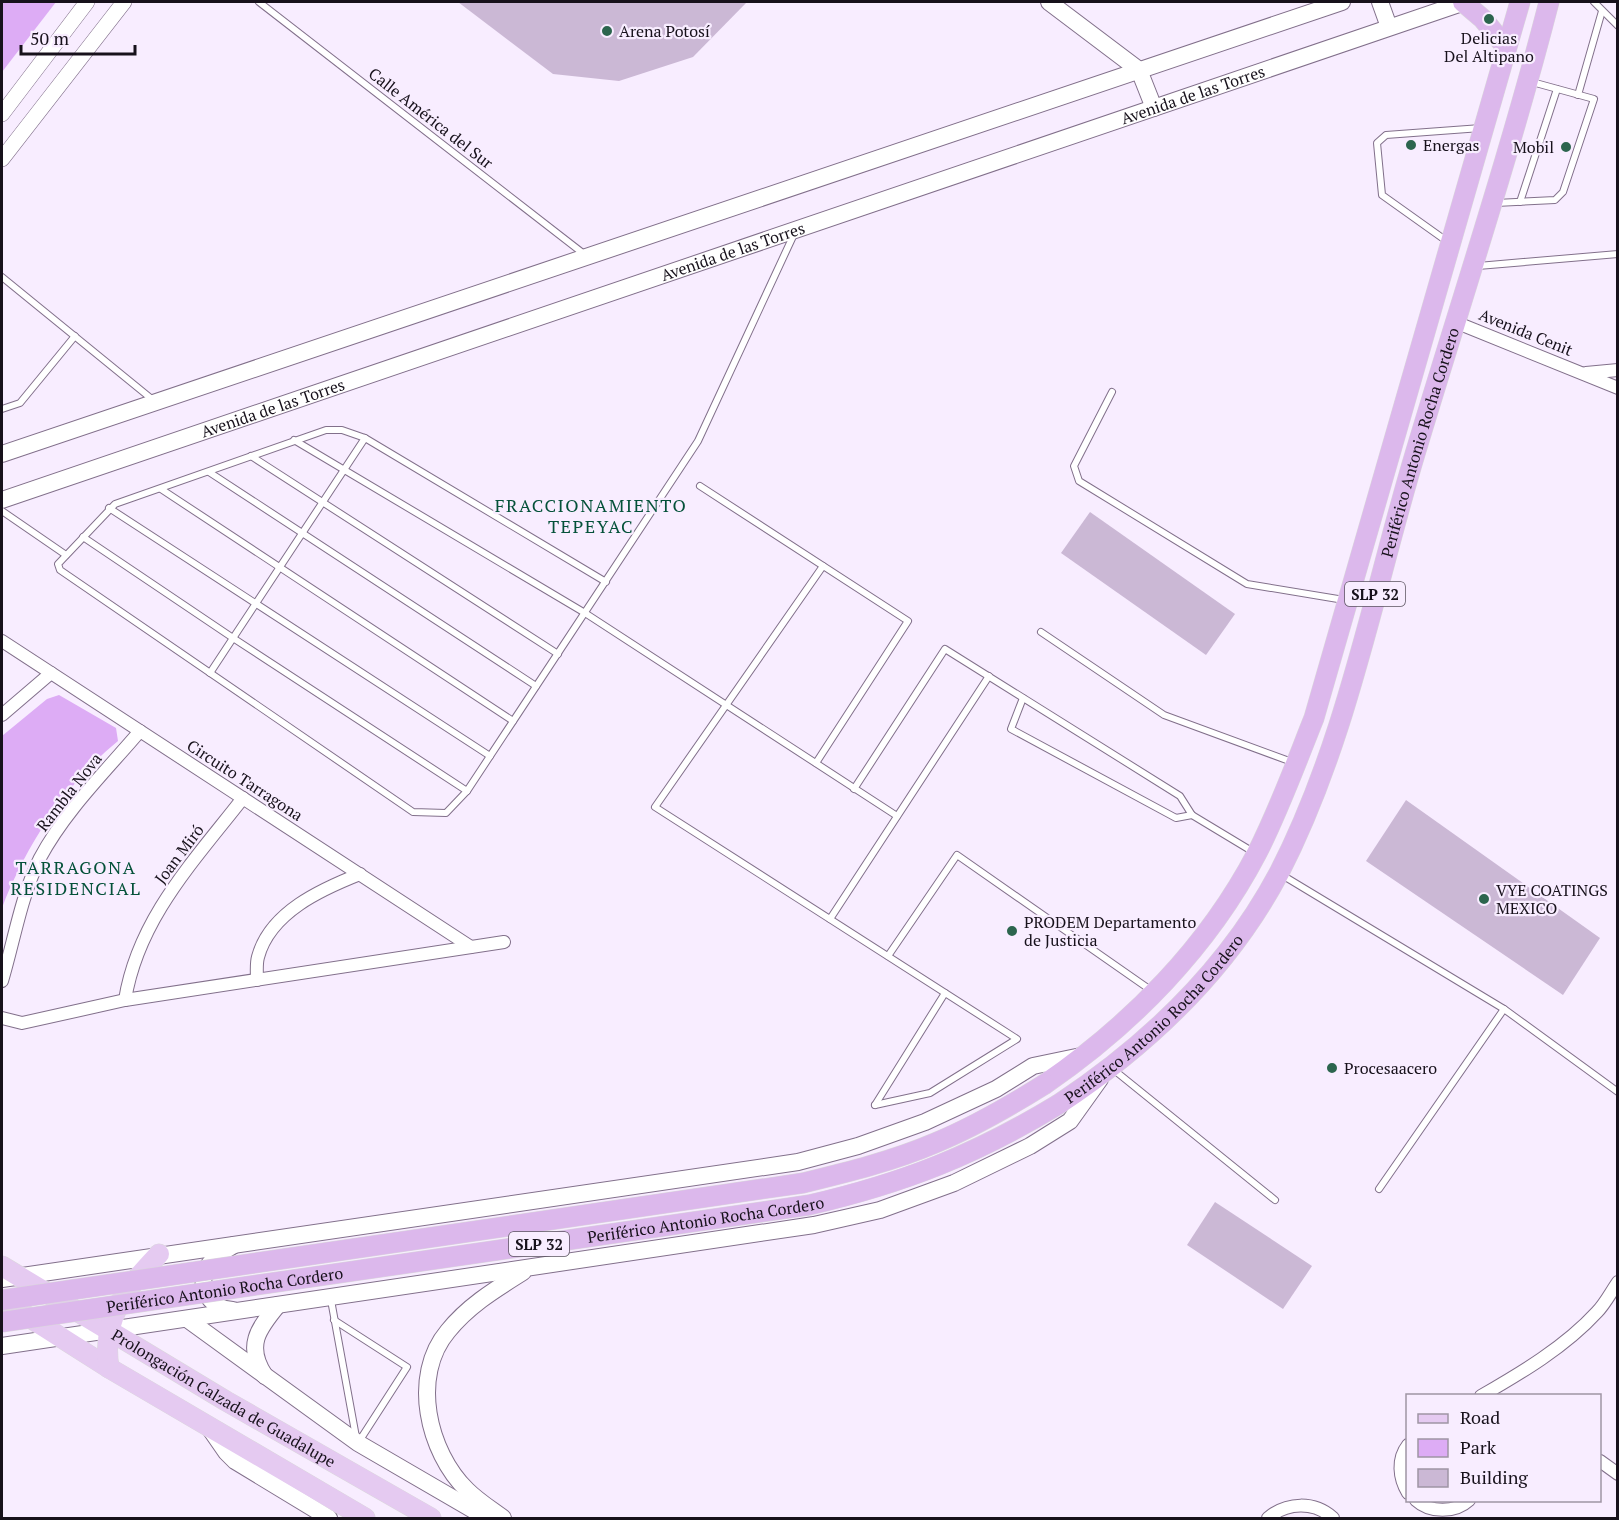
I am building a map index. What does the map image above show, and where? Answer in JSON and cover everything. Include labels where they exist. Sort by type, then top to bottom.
[{"type":"highway","points":[[1464,2],[1483,19],[1505,46]]},
{"type":"highway","name":"Periférico Antonio Rocha Cordero","points":[[3,1310],[803,1183],[866,1167],[935,1143],[1008,1107],[1088,1055],[1155,993],[1201,938],[1257,854],[1296,763],[1314,718],[1350,601],[1505,46],[1520,2]]},
{"type":"highway","name":"Periférico Antonio Rocha Cordero","points":[[3,1310],[809,1205],[873,1190],[945,1164],[1019,1128],[1107,1071],[1174,1014],[1219,963],[1279,873],[1311,800],[1341,718],[1471,266],[1528,81],[1549,2]]},
{"type":"main road","points":[[1048,2],[1139,70],[1154,108]]},
{"type":"main road","points":[[2,454],[1342,2]]},
{"type":"main road","points":[[1380,2],[1389,27]]},
{"type":"main road","name":"Avenida de las Torres","points":[[2,500],[1464,2]]},
{"type":"main road","points":[[3,1310],[16,1293],[7,1274],[798,1162],[858,1146],[925,1122],[996,1089],[1033,1066],[1088,1055]]},
{"type":"main road","points":[[2,1346],[814,1226],[880,1210],[954,1183],[1030,1146],[1070,1121],[1107,1071]]},
{"type":"main road","points":[[237,1242],[212,1260],[204,1279],[208,1299],[216,1306],[224,1310],[240,1310]]},
{"type":"main road","points":[[109,1368],[108,1331],[131,1284],[159,1254]]},
{"type":"main road","points":[[503,1518],[466,1490],[440,1453],[429,1416],[427,1383],[434,1354],[446,1333],[474,1305],[531,1267]]},
{"type":"main road","name":"Prolongación Calzada de Guadalupe","points":[[7,1274],[431,1518]]},
{"type":"main road","points":[[267,1379],[257,1363],[254,1341],[262,1324],[278,1305]]},
{"type":"main road","name":"Prolongación Calzada de Guadalupe","points":[[3,1310],[60,1338],[365,1518]]},
{"type":"main road","points":[[187,1319],[357,1443],[487,1518]]},
{"type":"main road","name":"Prolongación Calzada de Guadalupe","points":[[208,1425],[226,1452],[236,1461],[329,1518]]},
{"type":"street","points":[[2,114],[87,2]]},
{"type":"street","points":[[2,159],[124,2]]},
{"type":"street","name":"Avenida Cenit","points":[[1455,322],[1585,373],[1617,388]]},
{"type":"street","name":"Avenida Cenit","points":[[1585,373],[1617,370]]},
{"type":"street","name":"Circuito Tarragona","points":[[2,641],[471,947]]},
{"type":"street","points":[[2,715],[51,673]]},
{"type":"street","name":"Rambla Nova","points":[[2,981],[32,877],[41,858],[77,804],[140,731]]},
{"type":"street","name":"Joan Miró","points":[[125,1000],[135,954],[162,905],[190,863],[243,798]]},
{"type":"street","points":[[257,980],[258,957],[269,935],[285,916],[328,887],[360,874]]},
{"type":"street","points":[[2,1018],[22,1023],[125,1000],[504,942]]},
{"type":"street","points":[[1482,1394],[1525,1370],[1559,1344],[1597,1312],[1617,1282]]},
{"type":"street","points":[[1406,1446],[1399,1472],[1406,1490]]},
{"type":"street","points":[[1601,1462],[1617,1474]]},
{"type":"street","points":[[1418,1502],[1445,1515],[1467,1502]]},
{"type":"street","points":[[1268,1518],[1280,1511],[1300,1506],[1320,1510],[1333,1518]]},
{"type":"lane","name":"Calle América del Sur","points":[[259,2],[587,257]]},
{"type":"lane","points":[[1594,2],[1617,26]]},
{"type":"lane","points":[[1578,95],[1602,11]]},
{"type":"lane","points":[[1491,203],[1555,200],[1563,192],[1594,99],[1528,81]]},
{"type":"lane","points":[[1520,202],[1557,89]]},
{"type":"lane","points":[[1450,243],[1382,195],[1377,143],[1386,135],[1482,128]]},
{"type":"lane","points":[[606,582],[365,438],[342,429],[326,430],[294,440],[109,508],[58,564],[60,570],[413,812],[446,813],[467,791],[606,582],[698,441],[797,229]]},
{"type":"lane","points":[[1471,266],[1617,254]]},
{"type":"lane","points":[[2,277],[156,402]]},
{"type":"lane","points":[[2,409],[20,403],[75,336]]},
{"type":"lane","points":[[1113,392],[1074,466],[1079,481],[1247,584],[1350,601]]},
{"type":"lane","points":[[210,673],[365,438]]},
{"type":"lane","points":[[294,440],[585,613],[897,816]]},
{"type":"lane","points":[[251,456],[558,654]]},
{"type":"lane","points":[[208,472],[536,686]]},
{"type":"lane","points":[[700,486],[908,621],[816,763]]},
{"type":"lane","points":[[161,489],[513,721]]},
{"type":"lane","points":[[109,508],[490,756]]},
{"type":"lane","points":[[2,510],[66,555]]},
{"type":"lane","points":[[83,537],[232,638],[467,791]]},
{"type":"lane","points":[[823,566],[655,807],[1017,1039],[930,1093],[874,1105],[945,993]]},
{"type":"lane","points":[[1041,632],[1164,715],[1296,763]]},
{"type":"lane","points":[[854,789],[945,649],[1180,796],[1192,815],[1257,854]]},
{"type":"lane","points":[[830,919],[989,676]]},
{"type":"lane","points":[[1023,698],[1011,729],[1176,818],[1192,815]]},
{"type":"lane","points":[[888,956],[957,855],[1155,993]]},
{"type":"lane","points":[[1279,873],[1504,1009],[1617,1092]]},
{"type":"lane","points":[[1379,1189],[1504,1009]]},
{"type":"lane","points":[[1107,1071],[1275,1200]]},
{"type":"lane","points":[[330,1296],[357,1443]]},
{"type":"lane","points":[[334,1320],[407,1366],[357,1443]]},
{"type":"green space","points":[[2,2],[56,2],[2,72]]},
{"type":"green space","points":[[59,695],[116,728],[118,741],[82,776],[50,817],[35,839],[11,885],[2,908],[2,736],[47,699]]},
{"type":"building","name":"Arena Potosí","points":[[458,2],[747,2],[693,57],[619,81],[553,74]]},
{"type":"building","points":[[1090,512],[1235,614],[1206,655],[1061,553]]},
{"type":"building","name":"VYE COATINGS MEXICO","points":[[1406,800],[1600,938],[1563,995],[1366,861]]},
{"type":"building","points":[[1215,1202],[1312,1266],[1283,1309],[1187,1245]]},
{"type":"place","name":"Delicias Del Altipano","points":[[1489,19]]},
{"type":"place","name":"Arena Potosí","points":[[607,31]]},
{"type":"place","name":"Energas","points":[[1411,145]]},
{"type":"place","name":"Mobil","points":[[1566,147]]},
{"type":"place","name":"VYE COATINGS MEXICO","points":[[1484,899]]},
{"type":"place","name":"PRODEM Departamento de Justicia","points":[[1012,931]]},
{"type":"place","name":"Procesaacero","points":[[1332,1068]]},
{"type":"district","name":"FRACCIONAMIENTO TEPEYAC","points":[[591,515]]},
{"type":"district","name":"TARRAGONA RESIDENCIAL","points":[[76,877]]}]
